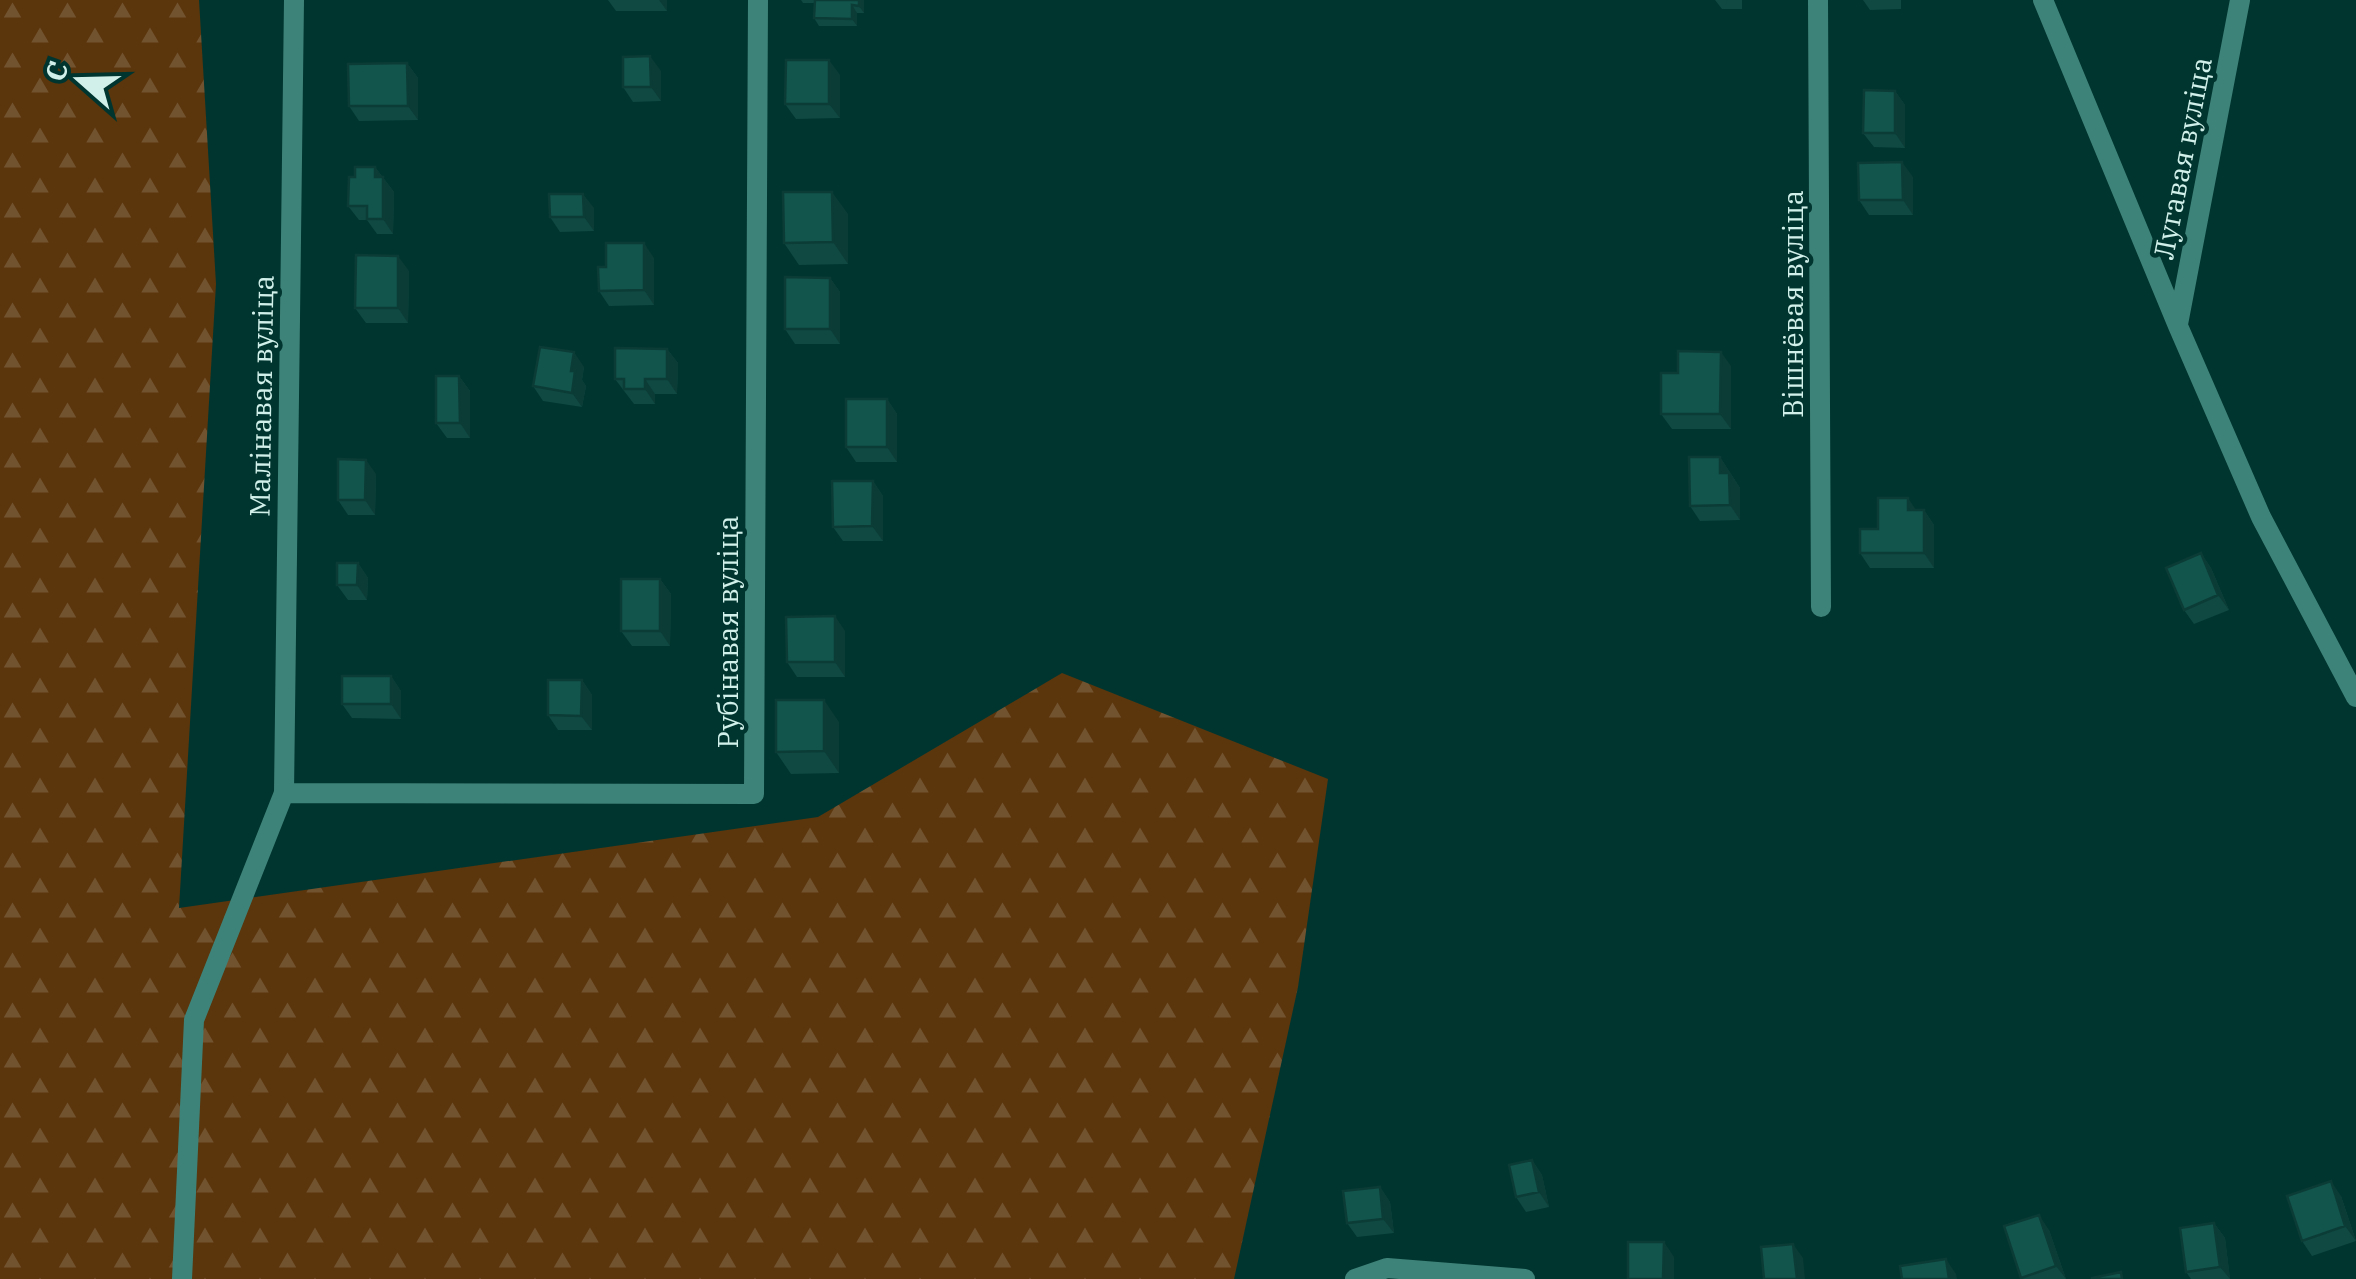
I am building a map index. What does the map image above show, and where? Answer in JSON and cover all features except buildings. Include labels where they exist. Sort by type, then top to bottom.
[{"type":"street","name":"Малінавая вуліца","points":[[284,793],[294,0]]},
{"type":"street","name":"Рубінавая вуліца","points":[[284,793],[754,794],[758,0]]},
{"type":"street","name":"Вішнёвая вуліца","points":[[1818,0],[1821,608]]},
{"type":"street","points":[[2044,0],[2261,518],[2356,697]]},
{"type":"street","name":"Лугавая вуліца","points":[[2178,326],[2240,0]]},
{"type":"street","points":[[182,1279],[194,1020],[284,793]]},
{"type":"street","points":[[1355,1279],[1388,1268],[1525,1279]]},
{"type":"green space","points":[[0,0],[199,0],[216,284],[179,908],[818,817],[1062,673],[1328,779],[1298,987],[1234,1279],[0,1279]]}]
